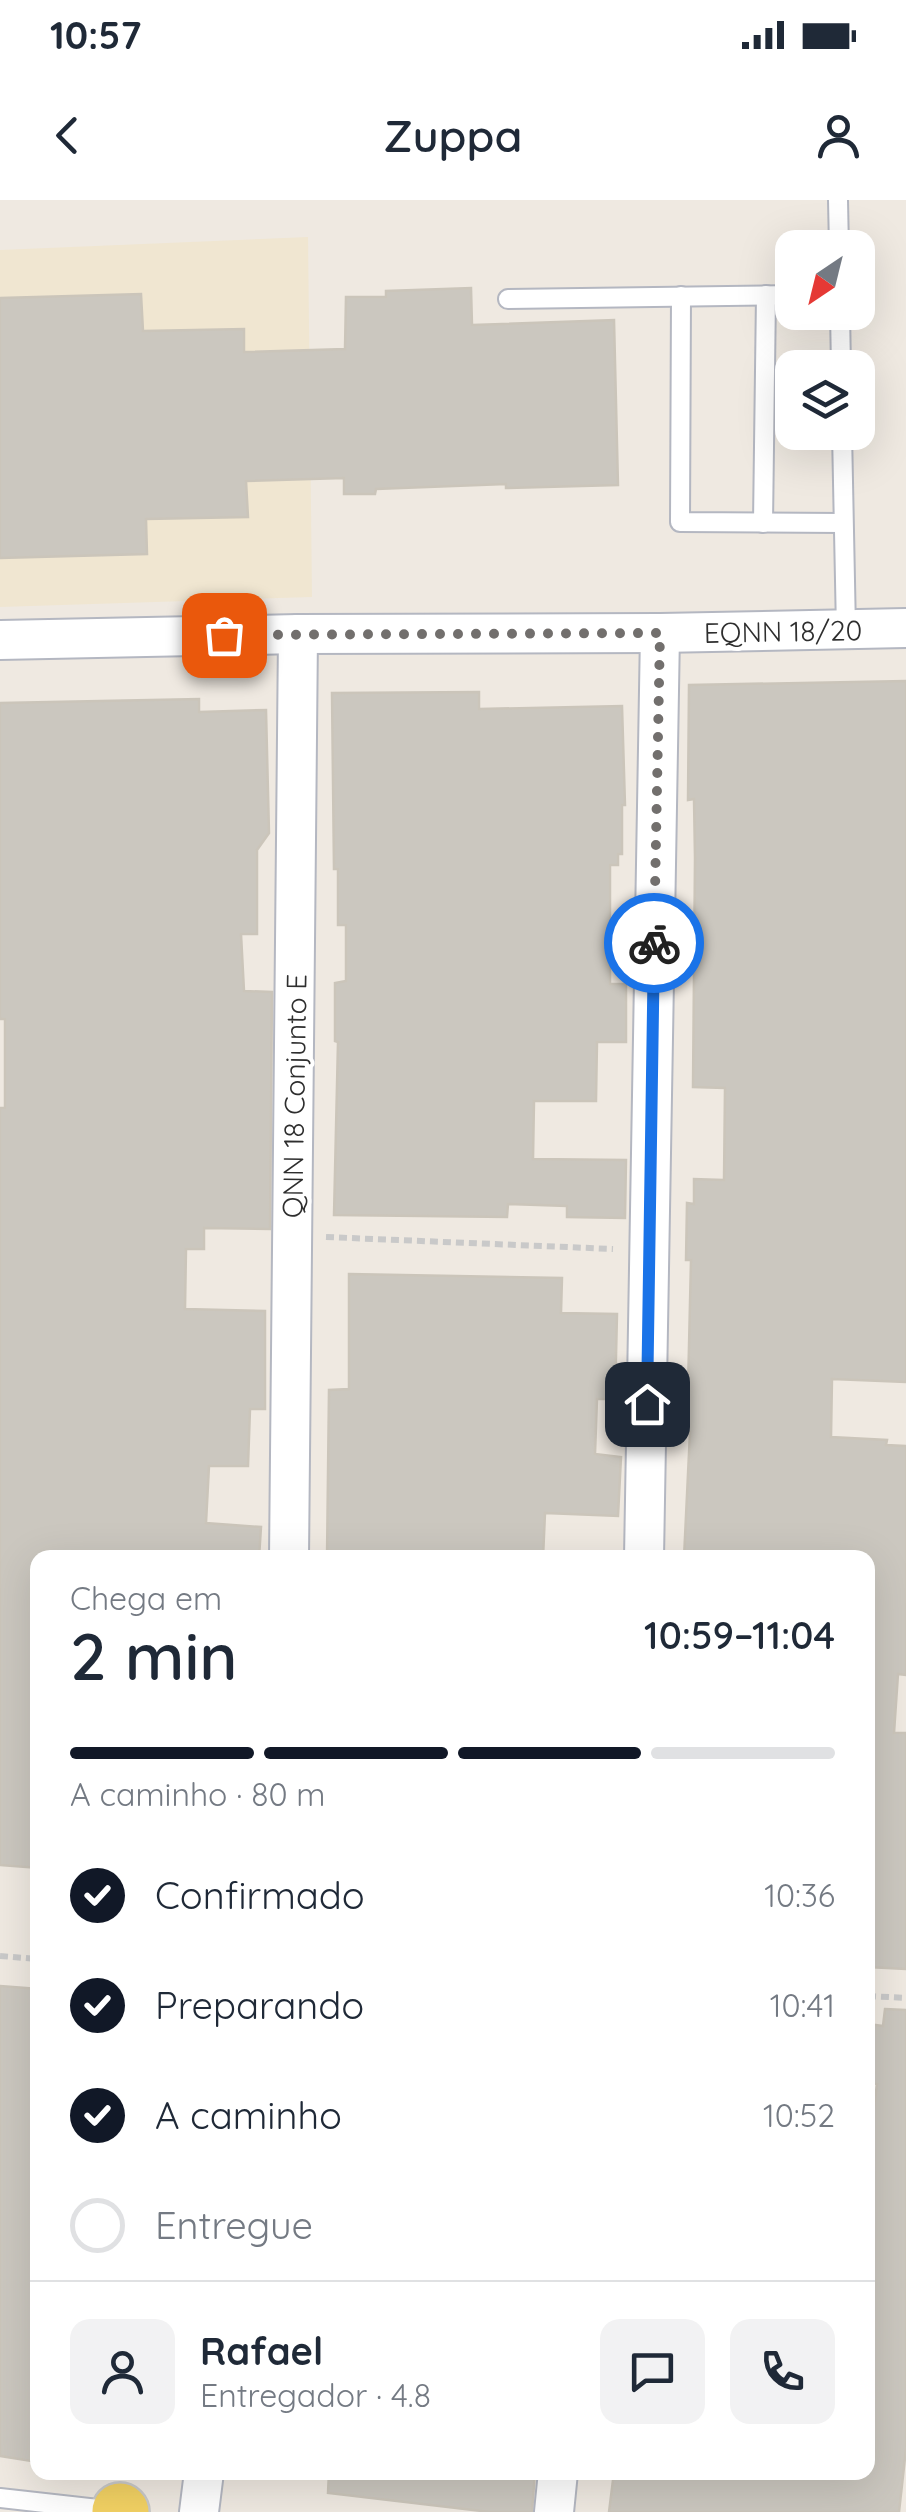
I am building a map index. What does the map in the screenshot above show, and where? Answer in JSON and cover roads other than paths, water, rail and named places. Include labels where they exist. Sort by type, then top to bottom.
[{"type":"street","name":"EQNN 18/20","points":[[0,640],[906,628]]},
{"type":"street","points":[[644,1550],[660,633]]},
{"type":"street","name":"QNN 18 Conjunto E","points":[[289,1550],[298,634]]},
{"type":"street","points":[[199,2512],[203,2480]]},
{"type":"street","points":[[554,2512],[557,2480]]},
{"type":"lane","points":[[838,200],[839,230]]},
{"type":"lane","points":[[762,523],[766,295]]},
{"type":"lane","points":[[508,299],[775,295]]},
{"type":"lane","points":[[681,296],[680,522],[843,523]]},
{"type":"lane","points":[[842,450],[846,631]]},
{"type":"lane","points":[[0,2498],[122,2512]]}]
